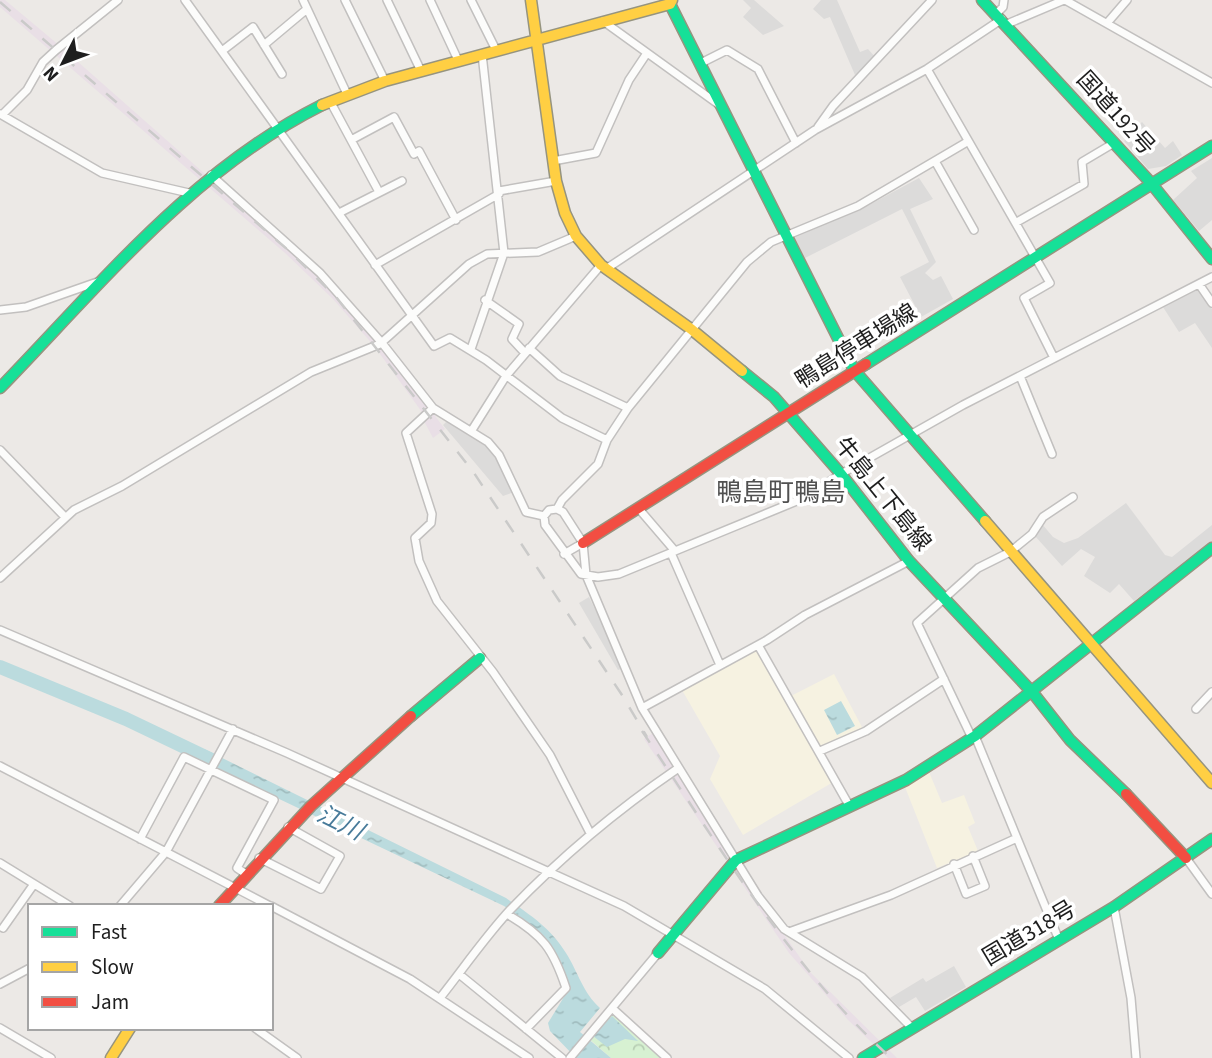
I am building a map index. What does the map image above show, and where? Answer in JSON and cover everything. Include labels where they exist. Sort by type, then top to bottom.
[{"type":"main road","name":"牛島上下島線","points":[[531,0],[539,38],[556,181],[565,213],[576,236],[604,267],[691,330],[774,397],[841,474],[909,561],[1033,693],[1070,740],[1112,779],[1186,858]]},
{"type":"main road","name":"国道192号","points":[[982,0],[1151,183],[1212,259]]},
{"type":"main road","points":[[0,388],[189,193],[278,127],[330,101],[385,81],[671,2],[854,370],[1212,783]]},
{"type":"main road","name":"鴨島停車場線","points":[[583,543],[1212,146]]},
{"type":"main road","points":[[658,953],[736,860],[906,780],[973,737],[1093,646],[1212,548]]},
{"type":"main road","points":[[221,904],[288,827],[339,777],[480,658]]},
{"type":"main road","name":"国道318号","points":[[863,1058],[1114,907],[1212,839]]},
{"type":"main road","points":[[111,1058],[129,1030]]},
{"type":"street","points":[[118,0],[43,62],[27,90],[1,115],[102,173],[189,193]]},
{"type":"street","points":[[185,0],[434,346],[450,338],[471,349],[562,418],[607,440]]},
{"type":"street","points":[[303,0],[347,94]]},
{"type":"street","points":[[345,0],[385,81]]},
{"type":"street","points":[[387,0],[421,71]]},
{"type":"street","points":[[430,0],[458,61]]},
{"type":"street","points":[[471,0],[496,50]]},
{"type":"street","points":[[815,130],[833,106],[932,0]]},
{"type":"street","points":[[1002,19],[1004,0]]},
{"type":"street","points":[[472,430],[506,376],[604,267],[815,130],[927,69],[1002,19],[1065,0],[1212,83]]},
{"type":"street","points":[[1108,22],[1127,0]]},
{"type":"street","points":[[264,45],[307,9]]},
{"type":"street","points":[[603,21],[724,109]]},
{"type":"street","points":[[222,51],[253,27],[282,74]]},
{"type":"street","points":[[701,63],[727,50],[758,69],[796,143]]},
{"type":"street","points":[[554,161],[596,153],[629,80],[647,53]]},
{"type":"street","points":[[471,349],[485,300],[504,253],[482,54]]},
{"type":"street","points":[[927,69],[1050,283],[1024,298],[1054,358]]},
{"type":"street","points":[[330,101],[379,192]]},
{"type":"street","points":[[351,140],[394,117],[414,154],[419,151],[456,220]]},
{"type":"street","points":[[557,509],[562,500],[598,464],[607,440],[628,408],[747,262],[771,242],[858,206],[967,142]]},
{"type":"street","points":[[1017,222],[1084,184],[1082,162],[1114,143]]},
{"type":"street","points":[[935,161],[974,230]]},
{"type":"street","points":[[211,175],[320,273],[382,343],[433,408],[472,430],[499,455],[526,512],[544,516]]},
{"type":"street","points":[[339,213],[402,181]]},
{"type":"street","points":[[374,265],[456,220],[499,192],[556,181]]},
{"type":"street","points":[[0,578],[65,517],[311,372],[382,343],[469,264],[487,254],[538,252],[576,236]]},
{"type":"street","points":[[911,1027],[863,977],[789,932],[758,895],[677,769],[642,708],[586,576],[583,543],[562,512],[557,509],[549,510],[544,516],[545,525],[564,554],[586,576],[619,574],[804,498],[908,435],[1212,277]]},
{"type":"street","points":[[0,310],[36,304],[105,279]]},
{"type":"street","points":[[1199,284],[1212,303]]},
{"type":"street","points":[[485,300],[519,324],[512,339],[560,376],[628,408]]},
{"type":"street","points":[[1020,376],[1052,454]]},
{"type":"street","points":[[433,408],[406,433],[432,514],[430,523],[415,538],[415,546],[437,601],[551,755],[590,833]]},
{"type":"street","points":[[0,450],[65,517]]},
{"type":"street","points":[[1059,940],[973,737],[918,623],[978,568],[1010,552],[1032,534],[1043,517],[1073,497]]},
{"type":"street","points":[[639,509],[673,552],[720,665]]},
{"type":"street","points":[[564,554],[583,543]]},
{"type":"street","points":[[642,708],[758,645],[805,615],[909,561]]},
{"type":"street","points":[[0,630],[233,729],[624,906],[765,989],[849,1058]]},
{"type":"street","points":[[758,645],[850,807]]},
{"type":"street","points":[[820,751],[866,731],[944,679]]},
{"type":"street","points":[[1196,709],[1212,692]]},
{"type":"street","points":[[122,904],[166,852],[233,729]]},
{"type":"street","points":[[140,839],[184,757],[274,800],[237,868],[246,874]]},
{"type":"street","points":[[0,766],[267,904]]},
{"type":"street","points":[[440,998],[508,913],[590,833],[677,769]]},
{"type":"street","points":[[260,858],[321,889],[341,856],[288,827]]},
{"type":"street","points":[[789,932],[891,895],[954,864],[1017,838]]},
{"type":"street","points":[[954,864],[966,894],[985,886],[973,856]]},
{"type":"street","points":[[1186,858],[1212,894]]},
{"type":"street","points":[[0,863],[67,904]]},
{"type":"street","points":[[3,928],[34,884]]},
{"type":"street","points":[[273,907],[410,979],[529,1058]]},
{"type":"street","points":[[1114,907],[1131,998],[1136,1058]]},
{"type":"street","points":[[508,913],[531,927],[554,952],[566,988],[526,1029]]},
{"type":"street","points":[[570,1058],[658,953]]},
{"type":"street","points":[[0,984],[28,969]]},
{"type":"street","points":[[459,974],[562,1058]]},
{"type":"street","points":[[612,1008],[667,1058]]},
{"type":"street","points":[[0,1028],[51,1058]]},
{"type":"street","points":[[258,1030],[297,1058]]},
{"type":"shaded area","points":[[0,0],[5,0],[60,46],[290,249],[338,296],[380,344],[445,429],[433,438],[424,421],[424,415],[375,347],[333,299],[285,253],[0,7]]},
{"type":"shaded area","points":[[743,0],[754,0],[784,26],[763,35],[743,17],[751,8]]},
{"type":"shaded area","points":[[821,0],[837,0],[860,52],[868,49],[875,57],[855,75],[830,17],[824,19],[813,9]]},
{"type":"shaded area","points":[[1142,122],[1165,148],[1173,141],[1182,155],[1166,166],[1148,169],[1124,141]]},
{"type":"shaded area","points":[[1212,158],[1212,220],[1199,231],[1173,200],[1197,178],[1191,171]]},
{"type":"shaded area","points":[[919,178],[933,199],[910,209],[936,262],[925,273],[933,280],[941,276],[953,299],[921,317],[900,277],[929,262],[902,209],[805,258],[794,238],[869,205]]},
{"type":"shaded area","points":[[1197,287],[1212,309],[1212,348],[1195,323],[1179,332],[1163,307]]},
{"type":"shaded area","points":[[448,420],[485,444],[503,468],[514,492],[503,496],[443,425]]},
{"type":"shaded area","points":[[1126,503],[1165,555],[1172,557],[1212,525],[1212,542],[1134,601],[1119,584],[1110,593],[1084,576],[1095,557],[1081,549],[1062,566],[1035,536],[1042,524],[1053,537],[1064,543],[1078,538]]},
{"type":"shaded area","points":[[589,597],[624,668],[618,670],[579,603]]},
{"type":"shaded area","points":[[757,648],[787,698],[834,674],[863,729],[817,750],[835,781],[743,835],[710,779],[720,756],[682,690]]},
{"type":"shaded area","points":[[653,733],[734,862],[810,972],[897,1058],[888,1058],[848,1020],[789,953],[644,739]]},
{"type":"shaded area","points":[[929,772],[942,803],[964,795],[975,823],[968,827],[978,851],[937,868],[905,787]]},
{"type":"shaded area","points":[[954,966],[966,987],[925,1011],[916,997],[899,1007],[890,998],[923,978],[926,982]]},
{"type":"green space","points":[[612,1008],[667,1058],[611,1058],[587,1037]]},
{"type":"water","points":[[841,701],[855,726],[837,735],[824,710]]},
{"type":"water","points":[[204,749],[506,898],[531,916],[560,944],[585,989],[600,1008],[580,1032],[611,1058],[576,1058],[550,1031],[548,1023],[570,987],[552,948],[529,924],[504,906],[195,759]]},
{"type":"water","points":[[612,1016],[638,1041],[625,1039],[607,1047],[593,1036]]},
{"type":"waterway","name":"江川","points":[[0,667],[126,719],[216,762]]},
{"type":"railway","points":[[0,2],[288,250],[336,297],[474,473],[622,695],[647,737]]},
{"type":"railway","points":[[642,731],[727,860],[787,944],[819,984],[891,1058]]},
{"type":"traffic: fast","points":[[982,0],[1151,183],[1212,259]]},
{"type":"traffic: fast","points":[[670,4],[854,370],[985,521]]},
{"type":"traffic: fast","points":[[0,388],[111,271],[189,196],[231,162],[322,105]]},
{"type":"traffic: fast","points":[[866,364],[1212,146]]},
{"type":"traffic: fast","points":[[742,371],[774,397],[841,474],[909,561],[1033,693],[1070,740],[1126,794]]},
{"type":"traffic: fast","points":[[658,953],[736,860],[906,780],[975,736],[1212,548]]},
{"type":"traffic: fast","points":[[411,716],[480,658]]},
{"type":"traffic: fast","points":[[863,1058],[1114,907],[1212,839]]},
{"type":"traffic: slow","points":[[531,0],[556,181],[565,213],[576,236],[601,265],[691,329],[742,371]]},
{"type":"traffic: slow","points":[[322,105],[385,81],[670,4],[672,0]]},
{"type":"traffic: slow","points":[[985,521],[1212,783]]},
{"type":"traffic: slow","points":[[111,1058],[129,1030]]},
{"type":"traffic: jam","points":[[583,543],[866,364]]},
{"type":"traffic: jam","points":[[221,904],[311,806],[411,716]]},
{"type":"traffic: jam","points":[[1126,794],[1186,858]]},
{"type":"district","name":"鴨島町鴨島","points":[[781,492]]}]
